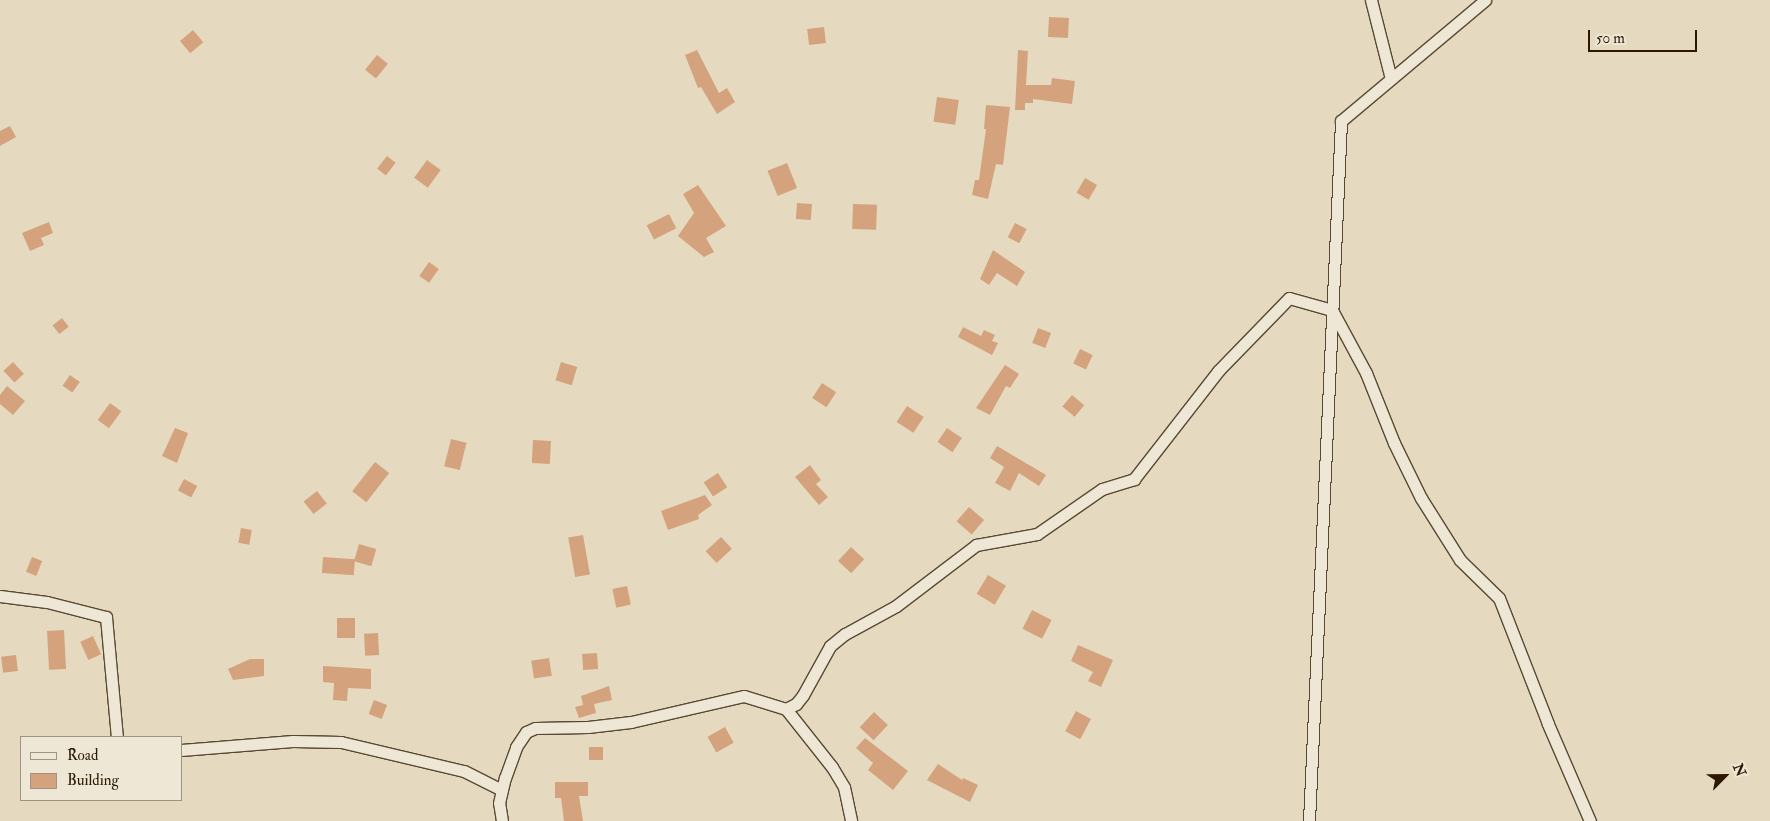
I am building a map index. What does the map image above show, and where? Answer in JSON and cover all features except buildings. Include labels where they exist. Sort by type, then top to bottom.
[{"type":"street","points":[[1371,0],[1391,79]]},
{"type":"street","points":[[1309,821],[1341,121],[1485,0]]},
{"type":"street","points":[[786,709],[796,704],[803,695],[830,646],[845,634],[896,606],[976,545],[1037,534],[1102,489],[1134,479],[1218,371],[1289,298],[1332,310],[1366,373],[1394,443],[1421,498],[1460,560],[1499,598],[1555,742],[1590,821]]},
{"type":"street","points":[[0,596],[47,602],[106,617],[117,736]]},
{"type":"street","points":[[502,821],[499,803],[502,790],[516,747],[526,732],[535,728],[588,728],[631,722],[744,696],[786,709],[832,767],[844,787],[851,821]]},
{"type":"street","points":[[182,750],[293,741],[341,742],[464,771],[502,790]]}]
